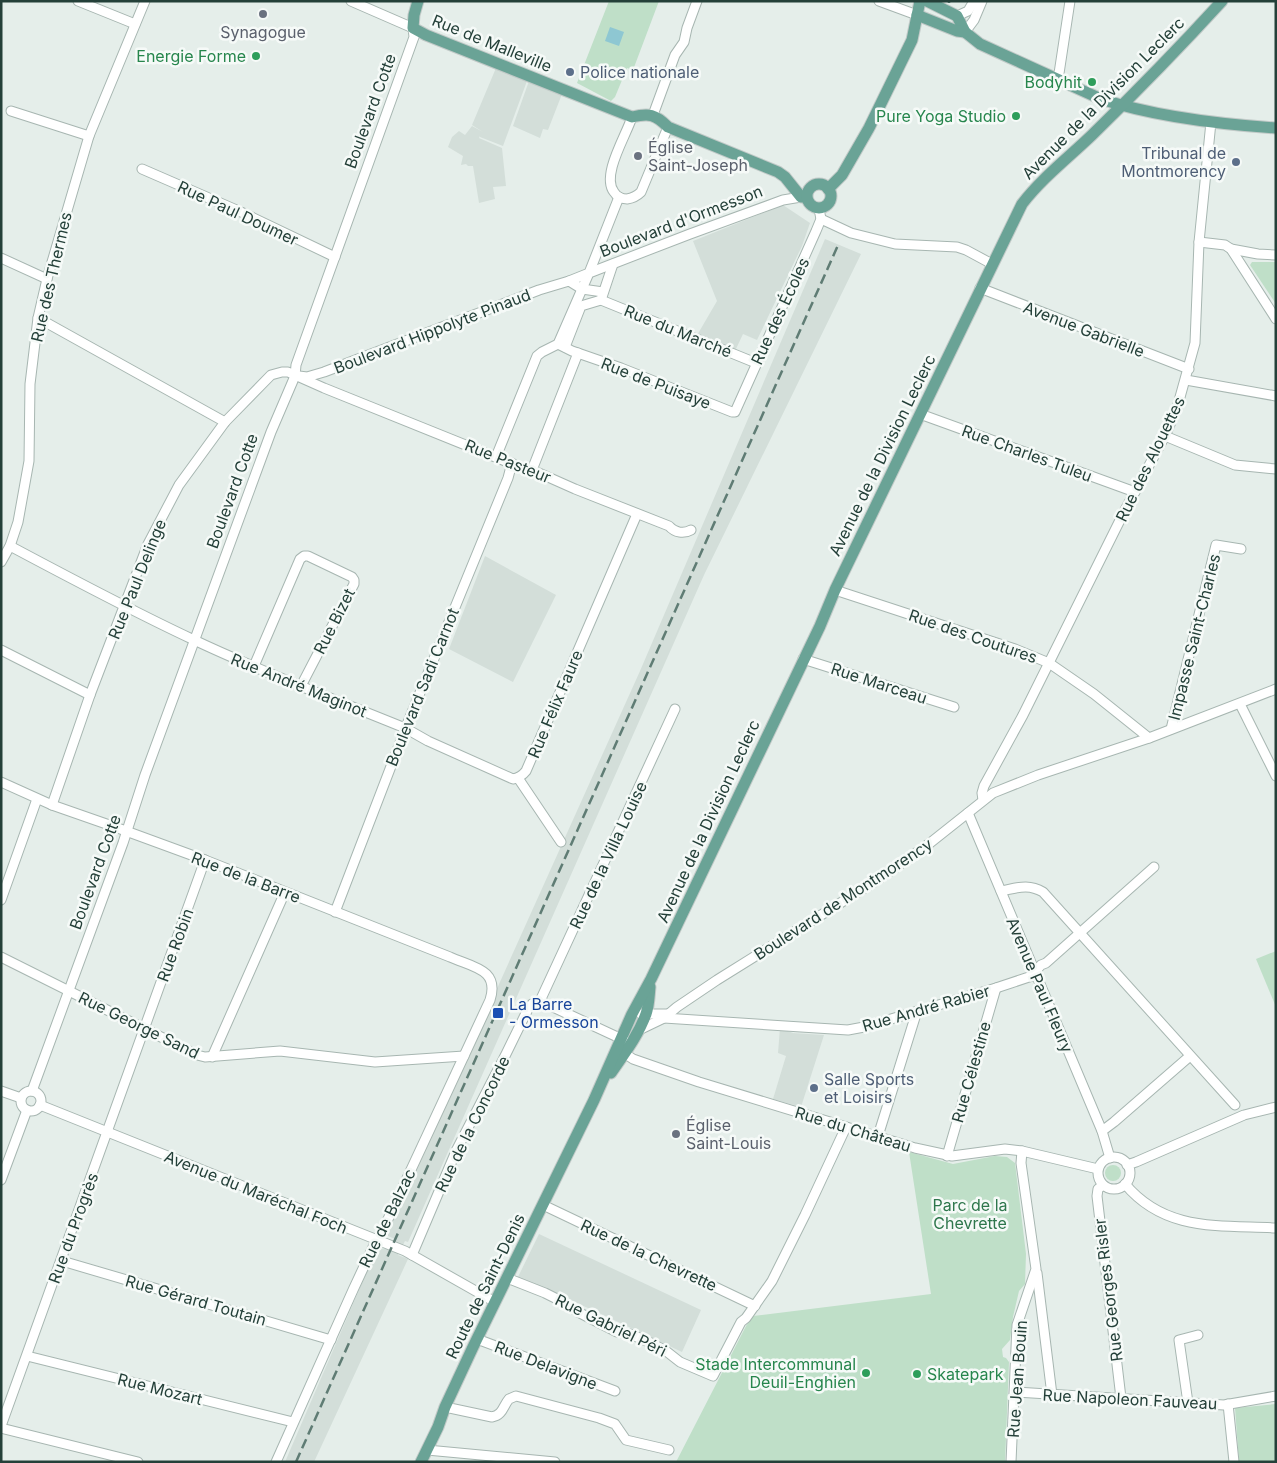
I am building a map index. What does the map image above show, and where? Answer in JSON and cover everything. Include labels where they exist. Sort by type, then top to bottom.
[{"type":"main road","name":"Boulevard Cotte","points":[[413,28],[418,1]]},
{"type":"main road","points":[[828,189],[842,176],[862,142],[912,40],[920,1]]},
{"type":"main road","points":[[927,1],[957,16],[980,44],[1058,80],[1121,106],[1212,122],[1276,128]]},
{"type":"main road","name":"Avenue de la Division Leclerc","points":[[554,1181],[621,1047],[632,1014],[651,979],[835,590],[1022,204],[1121,106],[1222,1]]},
{"type":"main road","points":[[917,15],[956,31],[967,29]]},
{"type":"main road","points":[[912,40],[933,21]]},
{"type":"main road","name":"Rue de Malleville","points":[[413,28],[426,35],[632,117],[653,115]]},
{"type":"main road","points":[[653,115],[668,127],[778,172],[820,214],[830,201],[831,196],[828,189],[822,185],[815,185],[808,190],[804,197]]},
{"type":"main road","name":"Avenue de la Division Leclerc","points":[[621,1047],[632,1044],[649,1012],[651,979]]},
{"type":"main road","name":"Route de Saint-Denis","points":[[415,1462],[445,1406],[554,1181]]},
{"type":"main road","name":"Route de Saint-Denis","points":[[421,1462],[435,1426]]},
{"type":"street","points":[[78,1],[135,24]]},
{"type":"street","name":"Rue des Thermes","points":[[1,562],[10,546],[18,522],[29,461],[30,384],[38,318],[47,279],[88,136],[145,1]]},
{"type":"street","name":"Rue de Malleville","points":[[351,1],[413,28]]},
{"type":"street","points":[[653,115],[675,55],[684,42],[687,28],[698,1]]},
{"type":"street","points":[[880,1],[917,15]]},
{"type":"street","points":[[957,16],[968,11],[974,1]]},
{"type":"street","points":[[967,29],[978,1]]},
{"type":"street","points":[[967,29],[974,20],[982,1]]},
{"type":"street","points":[[1058,80],[1070,1]]},
{"type":"street","name":"Boulevard Cotte","points":[[32,1091],[127,831],[145,775],[194,640],[271,432],[295,376],[296,365],[414,37],[413,28]]},
{"type":"street","points":[[11,111],[88,136]]},
{"type":"street","points":[[632,117],[609,180],[612,190],[619,197],[625,199],[637,196],[641,192],[668,127]]},
{"type":"street","name":"Rue des Alouettes","points":[[984,800],[982,794],[984,786],[1023,715],[1178,408],[1195,343],[1199,242],[1212,122]]},
{"type":"street","name":"Rue Paul Doumer","points":[[142,169],[241,212],[335,257]]},
{"type":"street","points":[[589,274],[619,197]]},
{"type":"street","name":"Boulevard d'Ormesson","points":[[562,345],[589,274],[783,200],[804,197]]},
{"type":"street","points":[[820,214],[851,233],[895,244],[957,247],[992,264]]},
{"type":"street","name":"Rue des Écoles","points":[[735,412],[820,214]]},
{"type":"street","points":[[1199,242],[1225,245],[1231,249],[1258,254],[1276,255]]},
{"type":"street","points":[[1231,249],[1276,319]]},
{"type":"street","points":[[578,305],[602,296],[610,265],[602,262],[597,254]]},
{"type":"street","points":[[1,258],[47,279]]},
{"type":"street","name":"Boulevard Hippolyte Pinaud","points":[[295,376],[307,377],[324,372],[539,290],[589,274]]},
{"type":"street","points":[[569,281],[582,289]]},
{"type":"street","name":"Avenue Gabrielle","points":[[980,288],[1189,369]]},
{"type":"street","name":"Rue du Marché","points":[[582,289],[756,363]]},
{"type":"street","points":[[38,318],[225,422]]},
{"type":"street","points":[[496,457],[537,356],[542,352],[562,345]]},
{"type":"street","name":"Rue de Puisaye","points":[[562,345],[578,353],[735,412]]},
{"type":"street","points":[[532,470],[578,353]]},
{"type":"street","name":"Rue Paul Delinge","points":[[52,806],[90,695],[148,544],[179,485],[225,422],[271,375],[288,372],[295,376]]},
{"type":"street","points":[[324,372],[322,380],[324,388]]},
{"type":"street","name":"Rue Pasteur","points":[[295,376],[532,470],[682,533],[691,530]]},
{"type":"street","points":[[1186,380],[1276,396]]},
{"type":"street","name":"Rue Charles Tuleu","points":[[920,414],[1135,492]]},
{"type":"street","points":[[1165,436],[1236,465],[1276,469]]},
{"type":"street","name":"Boulevard Sadi Carnot","points":[[335,912],[405,728],[508,478],[512,463]]},
{"type":"street","name":"Rue Félix Faure","points":[[518,778],[526,771],[637,514]]},
{"type":"street","name":"Impasse Saint-Charles","points":[[1171,729],[1216,545],[1241,549]]},
{"type":"street","name":"Rue André Maginot","points":[[10,546],[194,640],[405,728]]},
{"type":"street","name":"Rue Bizet","points":[[254,666],[300,559],[308,556],[352,577],[354,584],[301,686]]},
{"type":"street","name":"Rue des Coutures","points":[[835,590],[1015,649],[1049,663],[1094,694],[1149,738]]},
{"type":"street","points":[[1,650],[90,695]]},
{"type":"street","name":"Rue Marceau","points":[[803,659],[954,707]]},
{"type":"street","name":"Boulevard de Montmorency","points":[[639,1030],[666,1016],[716,980],[882,877],[930,843],[984,800],[1001,790],[1149,738],[1276,690]]},
{"type":"street","points":[[1240,704],[1276,776]]},
{"type":"street","name":"Rue de la Villa Louise","points":[[540,1001],[675,709]]},
{"type":"street","points":[[405,728],[428,741],[508,777],[518,778],[561,842]]},
{"type":"street","name":"Rue de la Barre","points":[[1,782],[52,806],[206,860],[450,957],[488,975]]},
{"type":"street","points":[[1,900],[37,799]]},
{"type":"street","name":"Avenue Paul Fleury","points":[[968,813],[1102,1131],[1110,1158]]},
{"type":"street","name":"Rue Robin","points":[[146,1029],[206,860]]},
{"type":"street","points":[[1035,974],[1041,965],[1154,867]]},
{"type":"street","points":[[1001,891],[1034,887],[1043,892],[1235,1105]]},
{"type":"street","points":[[212,1057],[285,892]]},
{"type":"street","name":"Rue George Sand","points":[[1,957],[197,1055],[212,1057],[280,1051],[375,1062],[464,1056]]},
{"type":"street","name":"Rue André Rabier","points":[[632,1014],[649,1012],[666,1016],[848,1030],[996,988],[1035,974]]},
{"type":"street","name":"Rue de Balzac","points":[[276,1462],[330,1340],[493,991],[492,980],[488,975]]},
{"type":"street","name":"Rue Célestine","points":[[947,1156],[996,988]]},
{"type":"street","name":"Rue du Château","points":[[540,1001],[621,1047],[633,1059],[645,1064],[915,1148],[947,1156],[1005,1149],[1022,1151],[1098,1170]]},
{"type":"street","name":"Rue de la Concorde","points":[[412,1255],[457,1149],[528,1009],[533,1003],[540,1001]]},
{"type":"street","points":[[878,1136],[917,1011]]},
{"type":"street","name":"Rue du Progrès","points":[[1,1427],[146,1029]]},
{"type":"street","points":[[1102,1131],[1190,1056]]},
{"type":"street","points":[[1,1091],[21,1098]]},
{"type":"street","points":[[32,1091],[40,1096],[40,1105],[34,1110],[27,1110],[22,1106],[21,1098],[24,1093],[32,1091]]},
{"type":"street","name":"Avenue du Maréchal Foch","points":[[40,1105],[412,1255],[495,1302]]},
{"type":"street","points":[[1127,1165],[1244,1115],[1276,1107]]},
{"type":"street","points":[[1,1180],[27,1110]]},
{"type":"street","points":[[755,1306],[772,1282],[846,1127]]},
{"type":"street","name":"Rue Jean Bouin","points":[[1022,1151],[1052,1395]]},
{"type":"street","points":[[1110,1158],[1119,1158],[1127,1165],[1129,1177],[1124,1184],[1116,1189],[1103,1185],[1098,1178],[1098,1170],[1102,1162],[1110,1158]]},
{"type":"street","points":[[1124,1184],[1140,1201],[1170,1218],[1196,1224],[1276,1228]]},
{"type":"street","name":"Rue Georges Risler","points":[[1103,1185],[1098,1189],[1097,1196],[1121,1398]]},
{"type":"street","name":"Rue de la Chevrette","points":[[543,1205],[755,1306]]},
{"type":"street","name":"Rue Gérard Toutain","points":[[62,1261],[330,1340]]},
{"type":"street","name":"Rue Jean Bouin","points":[[1012,1462],[1018,1325],[1036,1269]]},
{"type":"street","name":"Rue Gabriel Péri","points":[[507,1278],[545,1293],[616,1332],[630,1334],[651,1343],[666,1351],[680,1362],[714,1376],[741,1322],[755,1306]]},
{"type":"street","points":[[1188,1403],[1179,1340],[1198,1335]]},
{"type":"street","name":"Rue Delavigne","points":[[477,1339],[615,1391]]},
{"type":"street","name":"Rue Mozart","points":[[27,1356],[293,1422]]},
{"type":"street","name":"Rue Napoleon Fauveau","points":[[1014,1392],[1228,1404],[1276,1396]]},
{"type":"street","points":[[445,1406],[492,1417],[500,1414],[509,1399],[516,1396],[599,1418],[615,1424],[626,1440],[669,1450]]},
{"type":"street","points":[[1228,1404],[1234,1462]]},
{"type":"street","points":[[1,1427],[138,1462]]},
{"type":"street","points":[[427,1450],[555,1462]]},
{"type":"shaded area","points":[[496,68],[527,81],[503,146],[480,136],[479,138],[502,148],[506,186],[493,187],[495,199],[479,203],[473,166],[461,165],[463,156],[448,147],[452,137],[459,131],[465,135],[472,126],[483,132],[472,125]]},
{"type":"shaded area","points":[[529,81],[562,94],[548,130],[543,129],[540,138],[513,126]]},
{"type":"shaded area","points":[[783,205],[810,223],[802,246],[757,340],[743,334],[735,351],[696,337],[717,301],[693,241]]},
{"type":"shaded area","points":[[825,239],[861,254],[704,575],[408,1242],[405,1241],[398,1255],[408,1259],[314,1462],[285,1462],[377,1248],[388,1249],[395,1239],[386,1235],[640,671]]},
{"type":"shaded area","points":[[485,556],[556,595],[513,682],[449,649]]},
{"type":"shaded area","points":[[780,1028],[793,1033],[824,1035],[801,1107],[773,1099],[786,1056],[778,1053]]},
{"type":"shaded area","points":[[539,1234],[701,1310],[682,1352],[518,1277]]},
{"type":"green space","points":[[609,1],[659,1],[633,70],[627,68],[615,97],[611,101],[577,83]]},
{"type":"green space","points":[[1252,262],[1276,262],[1276,304],[1250,265]]},
{"type":"green space","points":[[1276,951],[1276,1007],[1256,959]]},
{"type":"green space","name":"Stade Intercommunal Deuil-Enghien","points":[[909,1152],[953,1164],[995,1156],[1007,1157],[1015,1163],[1026,1254],[1025,1284],[1019,1291],[1010,1340],[1002,1349],[1003,1357],[1009,1362],[1005,1462],[676,1462],[746,1326],[753,1316],[931,1294]]},
{"type":"green space","points":[[1113,1165],[1119,1167],[1121,1173],[1119,1179],[1113,1181],[1107,1179],[1105,1173],[1107,1167]]},
{"type":"green space","points":[[1276,1404],[1276,1462],[1239,1462],[1235,1408]]},
{"type":"water","points":[[610,27],[624,32],[619,46],[605,41]]},
{"type":"railway","points":[[296,1462],[839,243]]},
{"type":"place","name":"Synagogue","points":[[263,14]]},
{"type":"place","name":"Energie Forme","points":[[256,56]]},
{"type":"place","name":"Police nationale","points":[[570,72]]},
{"type":"place","name":"Bodyhit","points":[[1092,82]]},
{"type":"place","name":"Pure Yoga Studio","points":[[1016,116]]},
{"type":"place","name":"Église Saint-Joseph","points":[[638,156]]},
{"type":"place","name":"Tribunal de Montmorency","points":[[1236,162]]},
{"type":"place","name":"La Barre - Ormesson","points":[[498,1013]]},
{"type":"place","name":"Salle Sports et Loisirs","points":[[814,1088]]},
{"type":"place","name":"Église Saint-Louis","points":[[676,1134]]},
{"type":"place","name":"Stade Intercommunal Deuil-Enghien","points":[[866,1373]]},
{"type":"place","name":"Skatepark","points":[[917,1374]]},
{"type":"park label","name":"Parc de la Chevrette","points":[[970,1214]]}]
